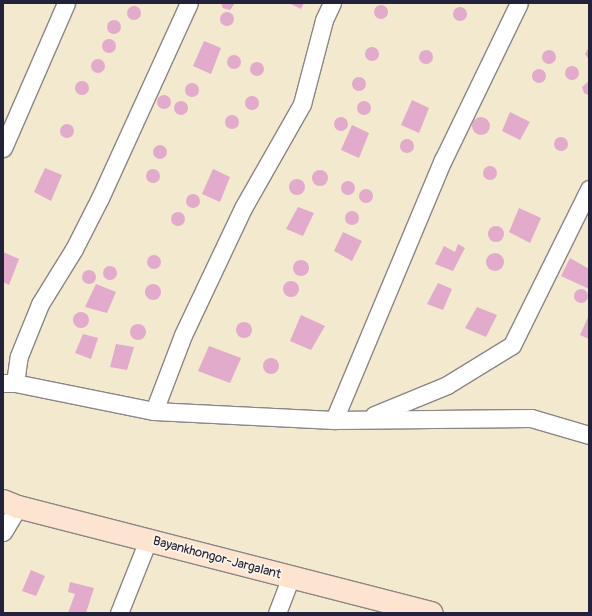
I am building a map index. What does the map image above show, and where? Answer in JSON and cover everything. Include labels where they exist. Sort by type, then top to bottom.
[{"type":"street","points":[[3,148],[66,3]]},
{"type":"street","points":[[189,3],[100,198],[74,249],[40,304],[9,383],[154,411],[334,420],[367,418],[531,418],[589,435]]},
{"type":"street","points":[[154,411],[183,335],[243,208],[302,104],[324,20],[332,3]]},
{"type":"street","points":[[334,420],[443,160],[519,3]]},
{"type":"street","points":[[367,418],[447,385],[512,345],[589,189]]},
{"type":"street","points":[[3,532],[10,504]]},
{"type":"street","name":"Bayankhongor-Jargalant","points":[[10,504],[429,613]]},
{"type":"street","points":[[120,613],[148,540]]},
{"type":"street","points":[[278,613],[291,576]]},
{"type":"building","points":[[221,3],[235,3],[230,10],[223,8]]},
{"type":"building","points":[[289,3],[304,3],[301,9]]},
{"type":"building","points":[[381,5],[386,7],[388,12],[386,17],[381,19],[376,17],[374,12],[376,7]]},
{"type":"building","points":[[134,6],[139,8],[141,13],[139,18],[134,20],[129,18],[127,13],[129,8]]},
{"type":"building","points":[[460,7],[465,9],[467,14],[465,19],[460,21],[455,19],[453,14],[455,9]]},
{"type":"building","points":[[227,12],[232,14],[234,19],[232,24],[227,26],[222,24],[220,19],[222,14]]},
{"type":"building","points":[[114,20],[119,22],[121,27],[119,32],[114,34],[109,32],[107,27],[109,22]]},
{"type":"building","points":[[109,39],[114,41],[116,46],[114,51],[109,53],[104,51],[102,46],[104,41]]},
{"type":"building","points":[[204,41],[221,48],[211,74],[193,66]]},
{"type":"building","points":[[372,47],[377,49],[379,54],[377,59],[372,61],[367,59],[365,54],[367,49]]},
{"type":"building","points":[[589,47],[589,60],[585,54]]},
{"type":"building","points":[[426,50],[431,52],[433,57],[431,62],[426,64],[421,62],[419,57],[421,52]]},
{"type":"building","points":[[549,50],[554,52],[556,57],[554,62],[549,64],[544,62],[542,57],[544,52]]},
{"type":"building","points":[[234,55],[239,57],[241,62],[239,67],[234,69],[229,67],[227,62],[229,57]]},
{"type":"building","points":[[98,59],[103,61],[105,66],[103,71],[98,73],[93,71],[91,66],[93,61]]},
{"type":"building","points":[[257,62],[262,64],[264,69],[262,74],[257,76],[252,74],[250,69],[252,64]]},
{"type":"building","points":[[572,66],[577,68],[579,73],[577,78],[572,80],[567,78],[565,73],[567,68]]},
{"type":"building","points":[[539,69],[544,71],[546,76],[544,81],[539,83],[534,81],[532,76],[534,71]]},
{"type":"building","points":[[359,77],[364,79],[366,84],[364,89],[359,91],[354,89],[352,84],[354,79]]},
{"type":"building","points":[[82,81],[87,83],[89,88],[87,93],[82,95],[77,93],[75,88],[77,83]]},
{"type":"building","points":[[589,81],[588,95],[584,93],[582,87]]},
{"type":"building","points":[[192,83],[197,85],[199,90],[197,95],[192,97],[187,95],[185,90],[187,85]]},
{"type":"building","points":[[164,95],[169,97],[171,102],[169,107],[164,109],[159,107],[157,102],[159,97]]},
{"type":"building","points":[[252,96],[257,98],[259,103],[257,108],[252,110],[247,108],[245,103],[247,98]]},
{"type":"building","points":[[412,100],[429,108],[419,133],[401,125]]},
{"type":"building","points":[[181,101],[186,103],[188,108],[186,113],[181,115],[176,113],[174,108],[176,103]]},
{"type":"building","points":[[364,101],[369,103],[371,108],[369,113],[364,115],[359,113],[357,108],[359,103]]},
{"type":"building","points":[[510,112],[530,122],[520,140],[502,131]]},
{"type":"building","points":[[232,115],[237,117],[239,122],[237,127],[232,129],[227,127],[225,122],[227,117]]},
{"type":"building","points":[[341,117],[346,119],[348,124],[346,129],[341,131],[336,129],[334,124],[336,119]]},
{"type":"building","points":[[481,117],[487,120],[490,126],[487,132],[481,135],[475,132],[472,126],[475,120]]},
{"type":"building","points":[[67,124],[72,126],[74,131],[72,136],[67,138],[62,136],[60,131],[62,126]]},
{"type":"building","points":[[352,125],[369,133],[359,158],[341,150]]},
{"type":"building","points":[[561,137],[566,139],[568,144],[566,149],[561,151],[556,149],[554,144],[556,139]]},
{"type":"building","points":[[407,139],[412,141],[414,146],[412,151],[407,153],[402,151],[400,146],[402,141]]},
{"type":"building","points":[[160,145],[165,147],[167,152],[165,157],[160,159],[155,157],[153,152],[155,147]]},
{"type":"building","points":[[490,166],[495,168],[497,173],[495,178],[490,180],[485,178],[483,173],[485,168]]},
{"type":"building","points":[[45,168],[62,175],[51,201],[34,192]]},
{"type":"building","points":[[153,169],[158,171],[160,176],[158,181],[153,183],[148,181],[146,176],[148,171]]},
{"type":"building","points":[[213,169],[230,177],[220,202],[202,194]]},
{"type":"building","points":[[317,170],[323,170],[328,175],[326,184],[323,186],[317,186],[312,181],[312,175]]},
{"type":"building","points":[[294,179],[300,179],[305,184],[303,193],[300,195],[294,195],[289,190],[289,184]]},
{"type":"building","points":[[348,181],[353,183],[355,188],[353,193],[348,195],[343,193],[341,188],[343,183]]},
{"type":"building","points":[[366,189],[371,191],[373,196],[371,201],[366,203],[361,201],[359,196],[361,191]]},
{"type":"building","points":[[193,194],[198,196],[200,201],[198,206],[193,208],[188,206],[186,201],[188,196]]},
{"type":"building","points":[[298,207],[314,213],[303,236],[286,229]]},
{"type":"building","points":[[519,208],[541,218],[530,243],[509,232]]},
{"type":"building","points":[[352,211],[357,213],[359,218],[357,223],[352,225],[347,223],[345,218],[347,213]]},
{"type":"building","points":[[178,212],[183,214],[185,219],[183,224],[178,226],[173,224],[171,219],[173,214]]},
{"type":"building","points":[[493,226],[499,226],[504,231],[502,240],[499,242],[493,242],[488,237],[488,231]]},
{"type":"building","points":[[343,232],[362,241],[352,261],[334,251]]},
{"type":"building","points":[[458,244],[465,248],[453,271],[435,264],[444,246],[455,252]]},
{"type":"building","points":[[3,252],[19,259],[9,285],[3,282]]},
{"type":"building","points":[[495,253],[501,256],[504,262],[501,268],[495,271],[489,268],[486,262],[489,256]]},
{"type":"building","points":[[154,255],[159,257],[161,262],[159,267],[154,269],[149,267],[147,262],[149,257]]},
{"type":"building","points":[[570,258],[589,269],[589,289],[561,276]]},
{"type":"building","points":[[298,260],[304,260],[309,265],[307,274],[304,276],[298,276],[293,271],[293,265]]},
{"type":"building","points":[[110,266],[115,268],[117,273],[115,278],[110,280],[105,278],[103,273],[105,268]]},
{"type":"building","points":[[89,270],[94,272],[96,277],[94,282],[89,284],[84,282],[82,277],[84,272]]},
{"type":"building","points":[[288,281],[294,281],[299,286],[297,295],[294,297],[288,297],[283,292],[283,286]]},
{"type":"building","points":[[438,283],[452,289],[443,310],[427,304]]},
{"type":"building","points":[[96,284],[116,292],[107,313],[85,307]]},
{"type":"building","points":[[150,284],[156,284],[161,289],[159,298],[156,300],[150,300],[145,295],[145,289]]},
{"type":"building","points":[[581,289],[586,291],[588,296],[586,301],[581,303],[576,301],[574,296],[576,291]]},
{"type":"building","points":[[477,307],[497,315],[486,337],[465,328]]},
{"type":"building","points":[[78,312],[84,312],[89,317],[87,326],[84,328],[78,328],[73,323],[73,317]]},
{"type":"building","points":[[301,315],[325,326],[311,350],[290,341]]},
{"type":"building","points":[[589,315],[589,339],[580,335]]},
{"type":"building","points":[[241,322],[247,322],[252,327],[250,336],[247,338],[241,338],[236,333],[236,327]]},
{"type":"building","points":[[135,324],[141,324],[146,329],[144,338],[141,340],[135,340],[130,335],[130,329]]},
{"type":"building","points":[[83,334],[98,338],[91,359],[75,353]]},
{"type":"building","points":[[116,344],[134,347],[127,370],[110,367]]},
{"type":"building","points":[[209,346],[241,358],[230,383],[198,371]]},
{"type":"building","points":[[268,358],[274,358],[279,363],[277,372],[274,374],[268,374],[263,369],[263,363]]},
{"type":"building","points":[[31,570],[45,576],[36,596],[22,591]]},
{"type":"building","points":[[70,582],[94,588],[86,613],[68,613],[75,594],[68,592]]}]
